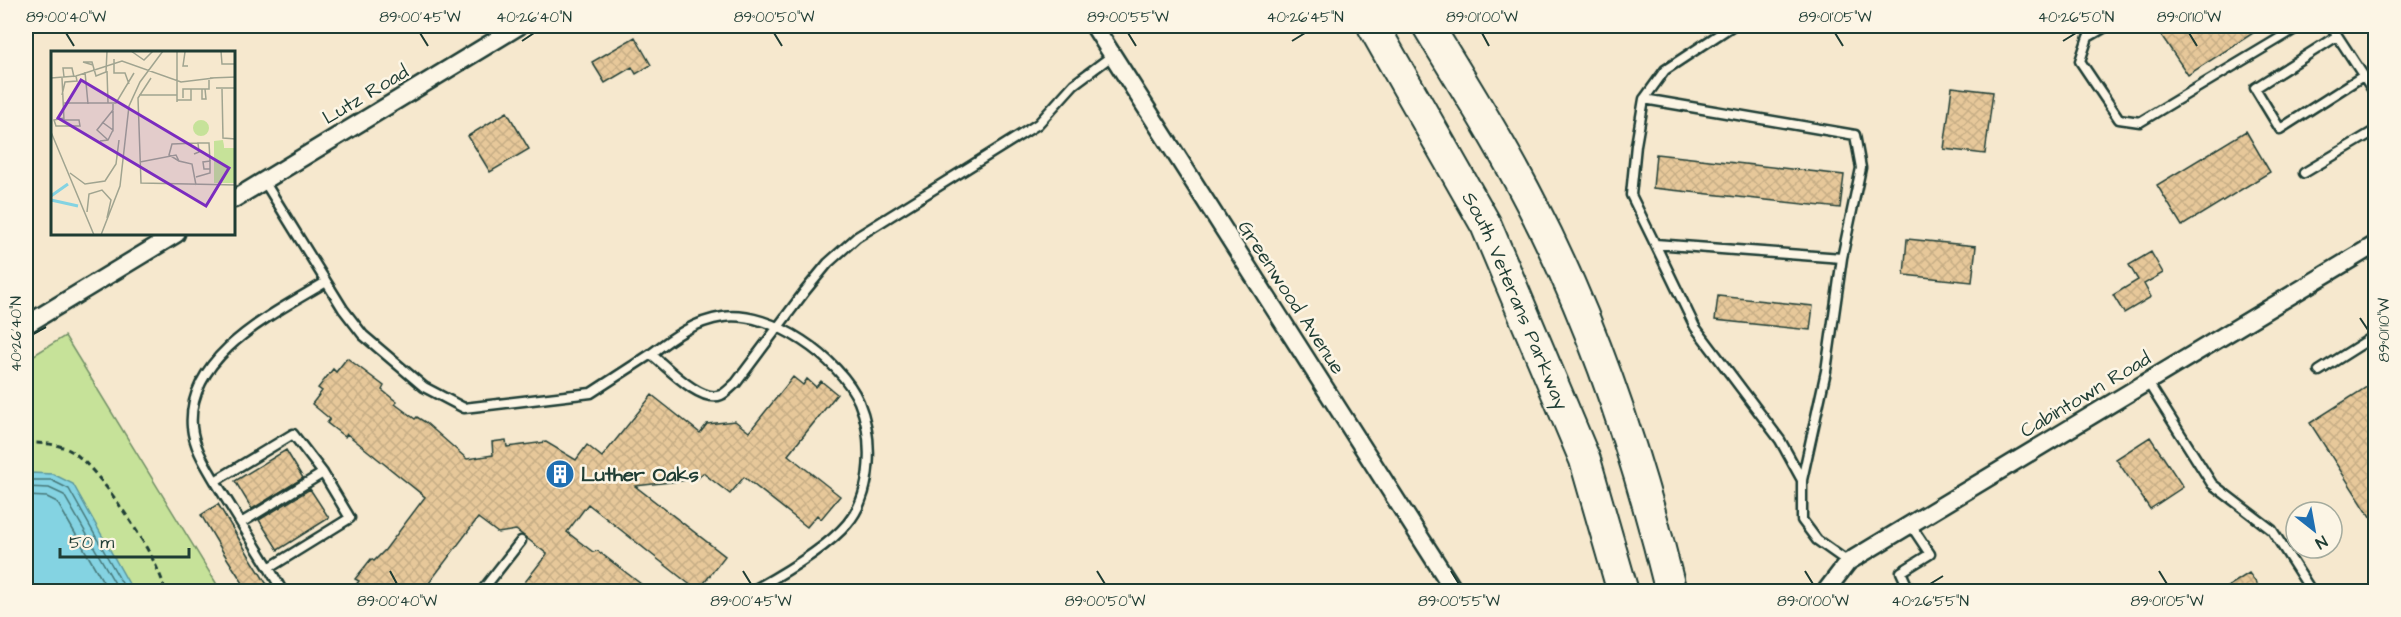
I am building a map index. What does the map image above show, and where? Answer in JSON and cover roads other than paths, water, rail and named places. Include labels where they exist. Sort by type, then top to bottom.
[{"type":"highway","name":"South Veterans Parkway","points":[[1373,26],[1446,150],[1500,255],[1585,460],[1623,591]]},
{"type":"highway","points":[[1428,26],[1531,202]]},
{"type":"highway","points":[[1453,26],[1563,270],[1610,391],[1645,493],[1671,591]]},
{"type":"street","name":"Lutz Road","points":[[236,198],[519,26]]},
{"type":"street","name":"Greenwood Avenue","points":[[1094,26],[1455,591]]},
{"type":"street","points":[[26,325],[173,236]]},
{"type":"street","name":"Cabintown Road","points":[[1825,591],[1848,562],[2376,244]]},
{"type":"lane","points":[[1732,26],[1665,70],[1644,99],[1631,195],[1695,327],[1780,440],[1802,480]]},
{"type":"lane","points":[[2107,26],[2088,38],[2080,61],[2119,119],[2140,122],[2300,26]]},
{"type":"lane","points":[[2344,26],[2255,88],[2280,129],[2363,76]]},
{"type":"lane","points":[[2334,31],[2376,95]]},
{"type":"lane","points":[[651,354],[693,389],[706,396],[721,395],[736,383],[828,263],[857,237],[1038,124],[1074,84],[1113,54]]},
{"type":"lane","points":[[1644,99],[1855,135],[1861,168],[1842,258],[1826,371],[1802,480],[1802,520],[1817,540],[1848,562]]},
{"type":"lane","points":[[2304,173],[2376,130]]},
{"type":"lane","points":[[264,181],[326,282],[363,335],[424,387],[464,408],[591,393],[675,336],[701,322],[724,317],[748,317],[780,327],[809,346],[839,374],[858,401],[868,438],[866,482],[859,504],[847,525],[810,555],[750,591]]},
{"type":"lane","points":[[1655,244],[1842,258]]},
{"type":"lane","points":[[284,591],[198,452],[192,426],[194,402],[203,378],[225,350],[252,327],[326,282]]},
{"type":"lane","points":[[2319,371],[2376,335]]},
{"type":"lane","points":[[2147,381],[2212,484],[2272,530],[2312,591]]},
{"type":"lane","points":[[215,481],[293,434],[323,473],[351,518],[269,568]]},
{"type":"lane","points":[[241,523],[323,473]]},
{"type":"lane","points":[[1910,524],[1930,554],[1901,572],[1910,591]]},
{"type":"lane","points":[[481,591],[521,541]]},
{"type":"water","points":[[26,474],[53,474],[73,484],[133,591],[26,591]]},
{"type":"place","name":"Luther Oaks","points":[[560,474]]}]
